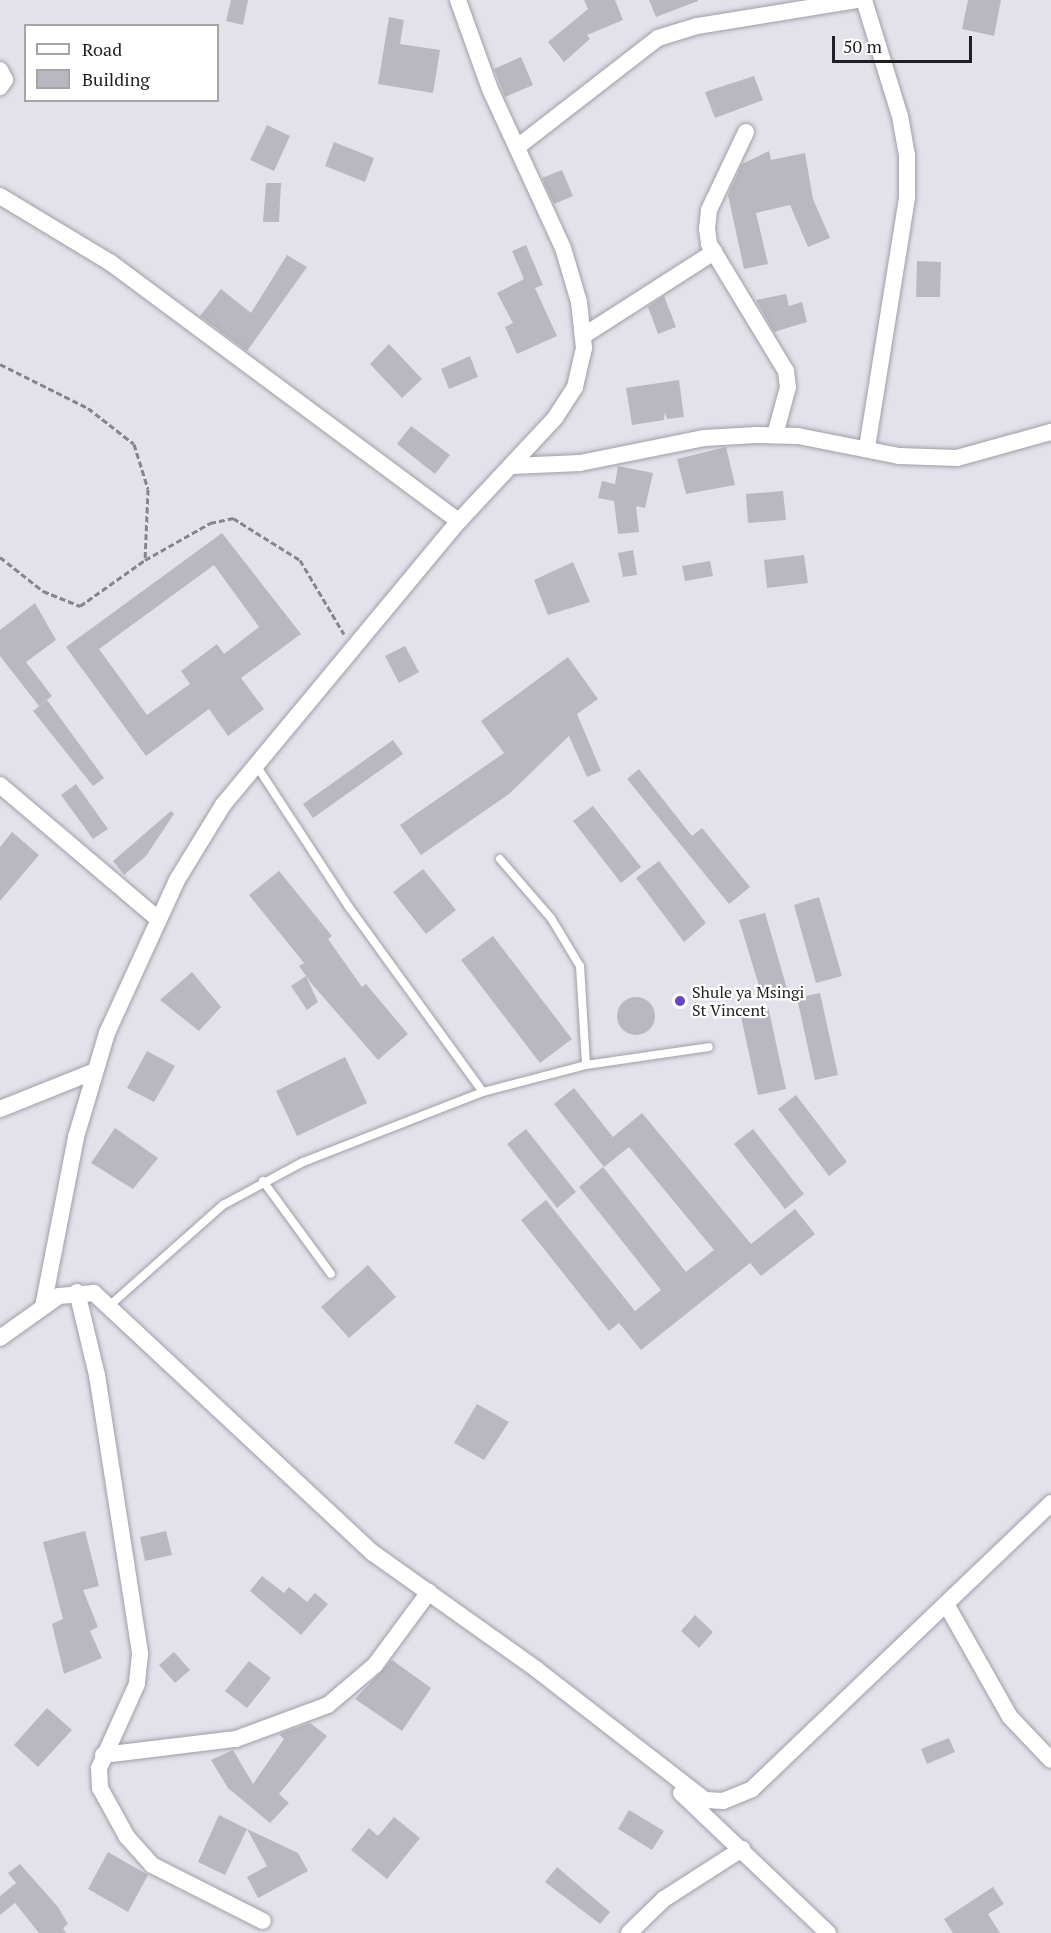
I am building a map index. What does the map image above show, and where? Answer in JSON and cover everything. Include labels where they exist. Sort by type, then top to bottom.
[{"type":"street","points":[[43,1307],[71,1160],[95,1071],[158,919],[223,805],[354,651],[459,521],[512,466],[575,387],[583,336],[563,248],[520,145],[490,89],[458,0]]},
{"type":"street","points":[[520,145],[658,38],[697,26],[858,0]]},
{"type":"street","points":[[864,0],[900,116],[907,187],[867,449]]},
{"type":"street","points":[[0,70],[5,80],[0,87]]},
{"type":"street","points":[[746,132],[709,210],[707,230],[714,252],[786,371],[788,387],[775,435]]},
{"type":"street","points":[[0,196],[111,263],[459,521]]},
{"type":"street","points":[[583,336],[714,252]]},
{"type":"street","points":[[512,466],[580,462],[704,438],[775,435],[867,449],[957,458],[1051,432]]},
{"type":"street","points":[[0,785],[158,919]]},
{"type":"street","points":[[3,1110],[95,1071]]},
{"type":"street","points":[[77,1292],[97,1375],[140,1654],[137,1684],[103,1755],[100,1788],[141,1854],[175,1880],[262,1921]]},
{"type":"street","points":[[0,1338],[43,1307],[77,1292],[94,1293],[342,1526],[705,1800],[723,1801],[752,1789],[1051,1503]]},
{"type":"street","points":[[103,1755],[236,1739],[328,1705],[375,1665],[429,1592]]},
{"type":"street","points":[[946,1604],[1010,1717],[1051,1760]]},
{"type":"street","points":[[659,1767],[713,1826],[742,1849],[828,1933]]},
{"type":"street","points":[[629,1933],[664,1899],[742,1849]]},
{"type":"lane","points":[[256,764],[349,907],[483,1092]]},
{"type":"lane","points":[[500,860],[551,918],[580,966],[586,1065]]},
{"type":"lane","points":[[108,1306],[201,1223],[263,1180],[483,1092],[586,1065],[709,1047]]},
{"type":"lane","points":[[263,1180],[331,1274]]},
{"type":"path","points":[[0,364],[88,408],[134,444],[148,489],[145,560]]},
{"type":"path","points":[[0,557],[20,576],[74,607],[145,560],[210,523],[233,518],[300,560],[354,651]]},
{"type":"building","points":[[231,0],[248,0],[243,25],[226,21]]},
{"type":"building","points":[[584,0],[615,0],[623,20],[587,35],[590,39],[564,62],[548,42],[588,9]]},
{"type":"building","points":[[649,0],[698,0],[698,1],[656,17]]},
{"type":"building","points":[[968,0],[1001,0],[994,36],[962,29]]},
{"type":"building","points":[[389,17],[404,20],[400,44],[440,50],[433,93],[378,84]]},
{"type":"building","points":[[521,57],[533,85],[505,97],[494,69]]},
{"type":"building","points":[[754,76],[763,100],[715,118],[705,92]]},
{"type":"building","points":[[267,125],[290,136],[274,171],[250,160]]},
{"type":"building","points":[[334,142],[374,158],[365,182],[325,166]]},
{"type":"building","points":[[769,151],[771,160],[805,153],[813,199],[830,238],[808,247],[790,205],[756,213],[768,264],[744,269],[728,195],[742,164]]},
{"type":"building","points":[[562,170],[573,196],[554,204],[542,178]]},
{"type":"building","points":[[266,183],[281,183],[279,222],[263,222]]},
{"type":"building","points":[[526,245],[543,285],[535,288],[557,336],[517,354],[505,327],[513,323],[497,293],[524,279],[512,251]]},
{"type":"building","points":[[287,255],[307,267],[247,351],[200,316],[221,289],[251,313]]},
{"type":"building","points":[[917,261],[941,262],[940,297],[916,297]]},
{"type":"building","points":[[786,294],[789,306],[802,302],[807,322],[774,332],[756,300]]},
{"type":"building","points":[[664,296],[676,327],[658,334],[648,307]]},
{"type":"building","points":[[389,344],[422,379],[402,398],[370,364]]},
{"type":"building","points":[[470,356],[478,377],[449,389],[441,369]]},
{"type":"building","points":[[679,380],[684,417],[667,419],[665,412],[664,420],[632,425],[626,388]]},
{"type":"building","points":[[411,426],[450,455],[435,474],[397,444]]},
{"type":"building","points":[[726,447],[735,485],[686,494],[677,459]]},
{"type":"building","points":[[618,466],[653,473],[645,508],[636,506],[639,532],[618,534],[614,501],[598,498],[602,481],[615,484]]},
{"type":"building","points":[[783,491],[786,520],[748,523],[746,494]]},
{"type":"building","points":[[222,533],[301,634],[241,678],[264,709],[228,736],[209,709],[146,756],[66,647]],"holes":[[[214,565],[259,627],[224,654],[217,644],[181,671],[190,684],[147,715],[99,649]]]},
{"type":"building","points":[[633,550],[637,575],[623,577],[618,553]]},
{"type":"building","points":[[804,555],[808,583],[767,588],[764,560]]},
{"type":"building","points":[[710,561],[713,576],[685,581],[682,566]]},
{"type":"building","points":[[573,562],[590,602],[548,615],[534,580]]},
{"type":"building","points":[[35,603],[56,640],[26,662],[52,696],[39,706],[0,656],[0,630]]},
{"type":"building","points":[[405,646],[419,672],[399,683],[385,656]]},
{"type":"building","points":[[568,657],[598,699],[577,714],[601,771],[587,777],[569,736],[509,794],[421,855],[400,825],[504,753],[481,721]]},
{"type":"building","points":[[47,700],[104,778],[93,786],[33,711]]},
{"type":"building","points":[[393,740],[403,754],[313,818],[303,804]]},
{"type":"building","points":[[639,769],[692,836],[702,828],[750,887],[729,904],[627,779]]},
{"type":"building","points":[[76,784],[108,829],[93,839],[61,795]]},
{"type":"building","points":[[593,806],[641,867],[621,883],[573,821]]},
{"type":"building","points":[[171,811],[174,814],[146,856],[124,875],[113,861]]},
{"type":"building","points":[[12,832],[39,855],[0,901],[0,847]]},
{"type":"building","points":[[659,861],[706,923],[684,942],[636,878]]},
{"type":"building","points":[[423,869],[456,910],[426,934],[393,892]]},
{"type":"building","points":[[279,871],[332,936],[328,939],[362,987],[366,984],[408,1034],[378,1060],[311,983],[299,966],[304,963],[249,895]]},
{"type":"building","points":[[819,897],[842,976],[816,983],[794,905]]},
{"type":"building","points":[[765,913],[788,992],[763,999],[739,920]]},
{"type":"building","points":[[493,936],[572,1039],[540,1063],[461,960]]},
{"type":"building","points":[[192,972],[221,1007],[199,1031],[160,1000]]},
{"type":"building","points":[[306,976],[318,1002],[307,1010],[291,986]]},
{"type":"building","points":[[820,993],[838,1075],[815,1080],[797,998]]},
{"type":"building","points":[[636,997],[649,1003],[655,1016],[649,1029],[636,1035],[623,1029],[617,1016],[623,1003]]},
{"type":"building","points":[[768,1006],[786,1089],[758,1095],[740,1012]]},
{"type":"building","points":[[147,1051],[175,1066],[154,1102],[127,1088]]},
{"type":"building","points":[[345,1057],[367,1103],[297,1136],[276,1091]]},
{"type":"building","points":[[574,1088],[613,1137],[642,1113],[751,1244],[795,1209],[815,1234],[761,1276],[750,1263],[641,1350],[619,1323],[609,1331],[521,1220],[546,1200],[635,1311],[661,1290],[579,1187],[603,1167],[686,1272],[714,1250],[629,1147],[604,1167],[554,1104]]},
{"type":"building","points":[[796,1095],[847,1162],[829,1176],[778,1109]]},
{"type":"building","points":[[115,1128],[158,1158],[133,1189],[91,1163]]},
{"type":"building","points":[[526,1129],[576,1192],[557,1208],[507,1144]]},
{"type":"building","points":[[753,1129],[804,1194],[785,1209],[734,1144]]},
{"type":"building","points":[[368,1265],[396,1297],[349,1338],[321,1307]]},
{"type":"building","points":[[477,1404],[509,1422],[484,1460],[454,1443]]},
{"type":"building","points":[[85,1531],[99,1586],[83,1590],[98,1627],[90,1631],[102,1658],[64,1674],[52,1624],[63,1619],[43,1542]]},
{"type":"building","points":[[166,1531],[172,1555],[145,1561],[140,1537]]},
{"type":"building","points":[[262,1576],[284,1593],[289,1587],[307,1602],[315,1593],[328,1604],[301,1635],[250,1591]]},
{"type":"building","points":[[695,1615],[713,1632],[699,1648],[681,1631]]},
{"type":"building","points":[[174,1652],[190,1670],[175,1683],[159,1665]]},
{"type":"building","points":[[392,1660],[431,1688],[402,1731],[355,1699]]},
{"type":"building","points":[[249,1661],[271,1678],[247,1708],[225,1691]]},
{"type":"building","points":[[47,1708],[72,1730],[38,1767],[14,1745]]},
{"type":"building","points":[[310,1723],[327,1736],[279,1794],[289,1803],[270,1823],[228,1788],[211,1760],[233,1750],[253,1784],[284,1739],[279,1734]]},
{"type":"building","points":[[949,1738],[955,1752],[927,1764],[921,1749]]},
{"type":"building","points":[[629,1810],[664,1831],[652,1850],[618,1829]]},
{"type":"building","points":[[219,1815],[247,1829],[225,1875],[198,1862]]},
{"type":"building","points":[[394,1817],[420,1838],[387,1879],[351,1850],[369,1828],[378,1836]]},
{"type":"building","points":[[247,1829],[298,1853],[308,1871],[258,1898],[247,1877],[267,1866]]},
{"type":"building","points":[[108,1852],[148,1875],[128,1912],[88,1889]]},
{"type":"building","points":[[20,1864],[58,1907],[68,1924],[63,1928],[66,1933],[39,1933],[15,1903],[0,1915],[0,1896],[16,1883],[8,1873]]},
{"type":"building","points":[[557,1867],[610,1912],[600,1924],[545,1882]]},
{"type":"building","points":[[993,1887],[1004,1904],[988,1914],[1000,1933],[953,1933],[944,1919]]},
{"type":"place","name":"Shule ya Msingi St Vincent","points":[[680,1001]]}]
